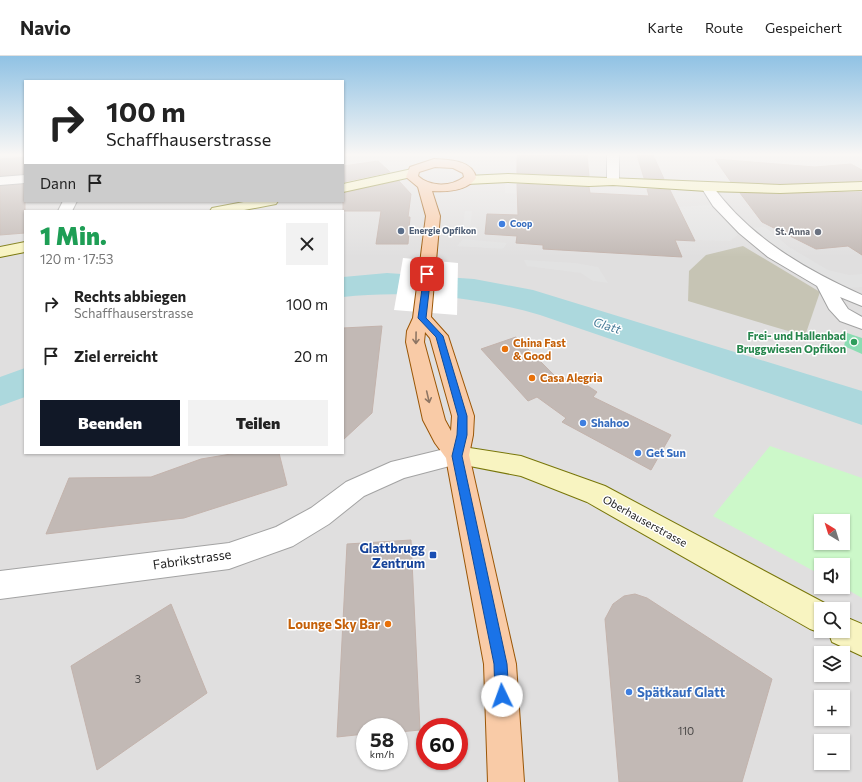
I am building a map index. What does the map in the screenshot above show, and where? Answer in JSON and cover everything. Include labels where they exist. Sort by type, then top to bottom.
[{"type":"main road","points":[[425,189],[440,207]]},
{"type":"main road","points":[[457,189],[440,207],[429,261],[423,315],[416,331],[415,342],[434,420],[457,456],[500,664],[506,782]]},
{"type":"main road","points":[[222,210],[263,202]]},
{"type":"main road","points":[[0,252],[24,247]]},
{"type":"main road","points":[[423,315],[439,336],[463,416],[462,435],[457,456]]},
{"type":"main road","name":"Oberhauserstrasse","points":[[457,456],[521,466],[557,478],[596,494],[814,614]]},
{"type":"main road","points":[[850,635],[862,642]]},
{"type":"street","points":[[708,189],[721,207],[752,238],[774,255],[824,284],[862,301]]},
{"type":"street","points":[[824,284],[834,307],[845,316],[862,323]]},
{"type":"street","name":"Fabrikstrasse","points":[[0,585],[229,556],[284,537],[320,516],[355,489],[393,472],[457,456]]},
{"type":"shaded area","points":[[0,189],[24,189],[24,202],[344,202],[344,189],[862,189],[862,782],[0,782]]},
{"type":"shaded area","points":[[505,189],[587,189],[588,197],[505,193]]},
{"type":"shaded area","points":[[712,205],[739,231],[739,234],[730,241],[694,240],[677,207]]},
{"type":"shaded area","points":[[465,211],[472,211],[470,231],[462,231]]},
{"type":"shaded area","points":[[765,227],[789,247],[828,270],[849,275],[862,274],[862,287],[844,288],[797,264],[750,228]]},
{"type":"shaded area","points":[[463,239],[507,243],[503,249],[457,246]]},
{"type":"shaded area","points":[[743,246],[820,292],[805,336],[688,301],[689,271],[706,255]]},
{"type":"shaded area","points":[[524,260],[575,263],[598,267],[608,283],[593,281],[581,273],[527,266]]},
{"type":"green space","name":"Frei- und Hallenbad Bruggwiesen Opfikon","points":[[847,333],[862,338],[862,354],[844,346]]},
{"type":"green space","points":[[770,446],[862,478],[862,598],[850,591],[850,558],[814,558],[814,571],[713,516]]},
{"type":"water","name":"Glatt","points":[[387,273],[474,279],[533,290],[862,391],[862,425],[540,315],[516,309],[467,300],[417,295],[392,294],[344,297],[344,277]]},
{"type":"water","points":[[24,368],[24,397],[0,406],[0,377]]},
{"type":"pier","points":[[403,258],[458,263],[457,315],[394,310]]},
{"type":"building","points":[[0,189],[24,189],[24,233],[0,235]]},
{"type":"building","points":[[362,189],[406,189],[411,194],[408,217],[410,217],[408,244],[376,244],[381,211],[344,211],[344,193]]},
{"type":"building","points":[[517,189],[589,189],[590,193],[649,196],[647,189],[670,190],[695,241],[675,240],[682,257],[543,249],[543,245],[516,243],[517,236],[485,234],[487,214],[518,215]]},
{"type":"building","points":[[862,192],[862,255],[848,246],[816,249],[762,222],[740,193],[780,194]]},
{"type":"building","points":[[382,326],[372,413],[344,439],[344,328]]},
{"type":"building","points":[[516,337],[560,381],[573,376],[597,392],[593,397],[671,435],[651,470],[562,422],[566,418],[537,397],[528,401],[481,349]]},
{"type":"building","points":[[231,454],[279,454],[287,485],[184,518],[46,534],[69,478],[151,477],[201,459]]},
{"type":"building","points":[[411,540],[419,718],[416,718],[416,730],[408,731],[408,718],[356,718],[356,735],[337,737],[347,544]]},
{"type":"building","points":[[635,594],[647,598],[772,679],[742,782],[619,782],[605,619],[613,604],[624,596]]},
{"type":"building","points":[[171,604],[207,693],[97,770],[71,666]]},
{"type":"place","name":"Coop","points":[[502,224]]},
{"type":"place","name":"Energie Opfikon","points":[[401,231]]},
{"type":"place","name":"St. Anna","points":[[818,232]]},
{"type":"place","name":"Frei- und Hallenbad Bruggwiesen Opfikon","points":[[854,342]]},
{"type":"place","name":"China Fast & Good","points":[[505,349]]},
{"type":"place","name":"Casa Alegria","points":[[532,378]]},
{"type":"place","name":"Shahoo","points":[[583,423]]},
{"type":"place","name":"Get Sun","points":[[638,453]]},
{"type":"place","name":"Glattbrugg Zentrum","points":[[433,555]]},
{"type":"place","name":"Lounge Sky Bar","points":[[388,624]]},
{"type":"place","name":"Spätkauf Glatt","points":[[629,692]]},
{"type":"route","points":[[427,274],[422,318],[439,336],[463,416],[462,435],[457,456],[474,545],[500,664],[502,696]]}]
